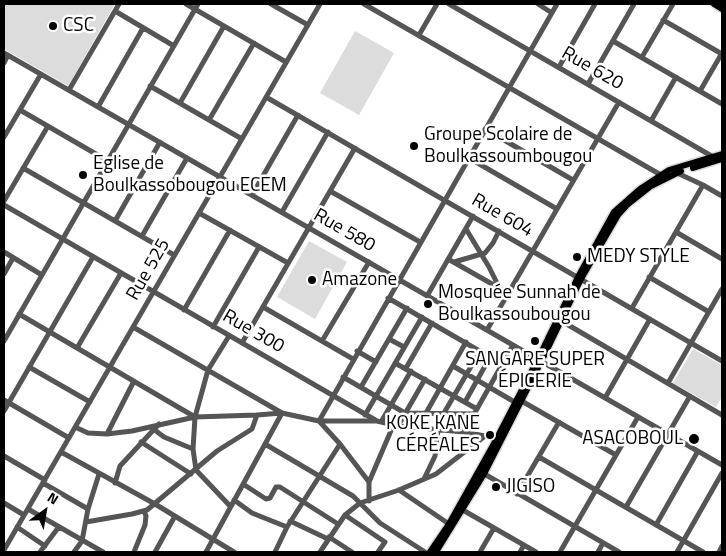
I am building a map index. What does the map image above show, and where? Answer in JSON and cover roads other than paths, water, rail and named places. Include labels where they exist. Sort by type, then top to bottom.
[{"type":"main road","points":[[714,4],[722,9]]},
{"type":"main road","points":[[436,552],[519,402],[579,278],[614,212],[630,197],[660,175],[719,157]]},
{"type":"main road","points":[[579,278],[622,209],[672,172]]},
{"type":"main road","points":[[430,552],[461,509]]},
{"type":"street","points":[[69,90],[119,4]]},
{"type":"street","points":[[186,4],[196,6],[224,26],[286,62]]},
{"type":"street","points":[[274,4],[308,25]]},
{"type":"street","name":"Rue 525","points":[[4,550],[320,4]]},
{"type":"street","points":[[364,4],[660,175]]},
{"type":"street","points":[[419,35],[437,4]]},
{"type":"street","name":"Rue 620","points":[[449,4],[719,157]]},
{"type":"street","points":[[538,4],[552,13]]},
{"type":"street","points":[[319,421],[357,351],[557,4]]},
{"type":"street","points":[[559,67],[595,4]]},
{"type":"street","points":[[588,84],[634,4]]},
{"type":"street","points":[[642,57],[673,4]]},
{"type":"street","points":[[4,341],[196,6]]},
{"type":"street","points":[[115,11],[174,46]]},
{"type":"street","points":[[663,20],[722,54],[700,91]]},
{"type":"street","points":[[180,103],[224,26]]},
{"type":"street","points":[[98,107],[143,28]]},
{"type":"street","points":[[613,41],[722,104]]},
{"type":"street","points":[[209,120],[254,43]]},
{"type":"street","points":[[4,64],[6,54]]},
{"type":"street","name":"Rue 580","points":[[6,54],[722,465]]},
{"type":"street","points":[[4,137],[40,74]]},
{"type":"street","points":[[651,120],[676,77]]},
{"type":"street","points":[[150,86],[242,139]]},
{"type":"street","name":"Rue 604","points":[[266,97],[722,361]]},
{"type":"street","points":[[487,330],[619,102]]},
{"type":"street","points":[[20,110],[108,161]]},
{"type":"street","points":[[252,195],[298,115]]},
{"type":"street","points":[[4,202],[48,126]]},
{"type":"street","points":[[485,129],[573,180]]},
{"type":"street","points":[[282,212],[328,132]]},
{"type":"street","points":[[115,221],[160,142]]},
{"type":"street","points":[[242,343],[355,148]]},
{"type":"street","points":[[142,236],[187,158]]},
{"type":"street","points":[[469,158],[557,209]]},
{"type":"street","points":[[23,168],[174,255]]},
{"type":"street","points":[[672,172],[703,185],[722,196]]},
{"type":"street","points":[[632,308],[703,185]]},
{"type":"street","points":[[330,190],[420,242]]},
{"type":"street","name":"Rue 300","points":[[4,205],[379,422],[395,426],[464,432],[485,436],[498,441]]},
{"type":"street","points":[[199,212],[288,263]]},
{"type":"street","points":[[427,296],[473,216]]},
{"type":"street","points":[[466,229],[499,288]]},
{"type":"street","points":[[184,310],[230,230]]},
{"type":"street","points":[[454,262],[481,254],[489,249],[499,231]]},
{"type":"street","points":[[676,232],[722,259]]},
{"type":"street","points":[[213,327],[259,247]]},
{"type":"street","points":[[4,252],[42,275]]},
{"type":"street","points":[[4,411],[6,401],[29,366],[93,257]]},
{"type":"street","points":[[4,274],[13,258]]},
{"type":"street","points":[[448,259],[508,293]]},
{"type":"street","points":[[322,341],[369,262]]},
{"type":"street","points":[[77,348],[121,273]]},
{"type":"street","points":[[649,278],[709,312]]},
{"type":"street","points":[[668,383],[722,289]]},
{"type":"street","points":[[388,298],[502,364]]},
{"type":"street","points":[[263,307],[353,359]]},
{"type":"street","points":[[361,387],[407,308]]},
{"type":"street","points":[[19,314],[195,416]]},
{"type":"street","points":[[365,415],[422,317]]},
{"type":"street","points":[[605,398],[650,319]]},
{"type":"street","points":[[559,320],[722,415]]},
{"type":"street","points":[[75,427],[88,433],[107,434],[152,428],[159,424],[195,416],[282,413],[319,421],[379,422],[391,405],[432,323]]},
{"type":"street","points":[[133,327],[282,413]]},
{"type":"street","points":[[194,472],[195,416],[208,370],[229,336]]},
{"type":"street","points":[[389,339],[404,347]]},
{"type":"street","points":[[426,413],[466,342]]},
{"type":"street","points":[[464,432],[513,345]]},
{"type":"street","points":[[357,351],[376,362]]},
{"type":"street","points":[[444,413],[480,351]]},
{"type":"street","points":[[465,402],[490,357]]},
{"type":"street","points":[[396,363],[477,409]]},
{"type":"street","points":[[29,366],[90,402]]},
{"type":"street","points":[[453,366],[489,387],[559,422],[616,455]]},
{"type":"street","points":[[343,376],[405,413],[474,414]]},
{"type":"street","points":[[369,501],[370,482],[395,426],[425,379]]},
{"type":"street","points":[[107,434],[134,381]]},
{"type":"street","points":[[626,507],[690,396]]},
{"type":"street","points":[[6,401],[69,438]]},
{"type":"street","points":[[206,552],[282,413]]},
{"type":"street","points":[[86,522],[144,511],[156,504],[216,451],[252,429],[257,415]]},
{"type":"street","points":[[560,552],[638,417]]},
{"type":"street","points":[[319,421],[370,482]]},
{"type":"street","points":[[517,494],[559,422]]},
{"type":"street","points":[[152,428],[164,437],[193,449]]},
{"type":"street","points":[[115,483],[120,466],[152,428]]},
{"type":"street","points":[[424,480],[435,456],[438,430]]},
{"type":"street","points":[[321,552],[344,515],[360,503],[399,490],[436,474],[485,436]]},
{"type":"street","points":[[141,442],[194,472],[230,506]]},
{"type":"street","points":[[265,444],[352,496],[380,524],[426,552]]},
{"type":"street","points":[[275,552],[289,524],[340,444]]},
{"type":"street","points":[[656,525],[698,451]]},
{"type":"street","points":[[61,452],[156,504],[234,552]]},
{"type":"street","points":[[4,456],[88,509]]},
{"type":"street","points":[[538,457],[704,552]]},
{"type":"street","points":[[481,473],[619,552]]},
{"type":"street","points":[[677,552],[722,473]]},
{"type":"street","points":[[74,552],[82,541],[88,509],[99,474]]},
{"type":"street","points":[[243,484],[266,499],[270,498],[278,486],[338,524]]},
{"type":"street","points":[[399,490],[449,524]]},
{"type":"street","points":[[234,500],[252,513],[329,538],[352,552]]},
{"type":"street","points":[[4,503],[24,515]]},
{"type":"street","points":[[28,509],[58,528],[103,552]]},
{"type":"street","points":[[461,509],[536,552]]},
{"type":"street","points":[[134,552],[145,525],[146,516],[144,511]]},
{"type":"street","points":[[344,515],[385,542],[378,552]]},
{"type":"street","points":[[155,552],[174,516]]},
{"type":"street","points":[[17,527],[45,546]]},
{"type":"street","points":[[40,552],[58,528]]},
{"type":"street","points":[[480,552],[494,528]]},
{"type":"street","points":[[598,552],[603,543]]},
{"type":"street","points":[[520,552],[524,545]]},
{"type":"street","points":[[719,552],[722,546]]},
{"type":"place","name":"CSC","points":[[53,26]]},
{"type":"place","name":"Groupe Scolaire de Boulkassoumbougou","points":[[414,146]]},
{"type":"place","name":"Eglise de Boulkassobougou ECEM","points":[[83,175]]},
{"type":"place","name":"MEDY STYLE","points":[[577,257]]},
{"type":"place","name":"Amazone","points":[[312,280]]},
{"type":"place","name":"Mosquée Sunnah de Boulkassoubougou","points":[[428,304]]},
{"type":"place","name":"SANGARE SUPER ÉPICERIE","points":[[535,341]]},
{"type":"place","name":"KOKE KANE CÉRÉALES","points":[[490,435]]},
{"type":"place","name":"ASACOBOUL","points":[[694,439]]},
{"type":"place","name":"JIGISO","points":[[496,487]]}]
